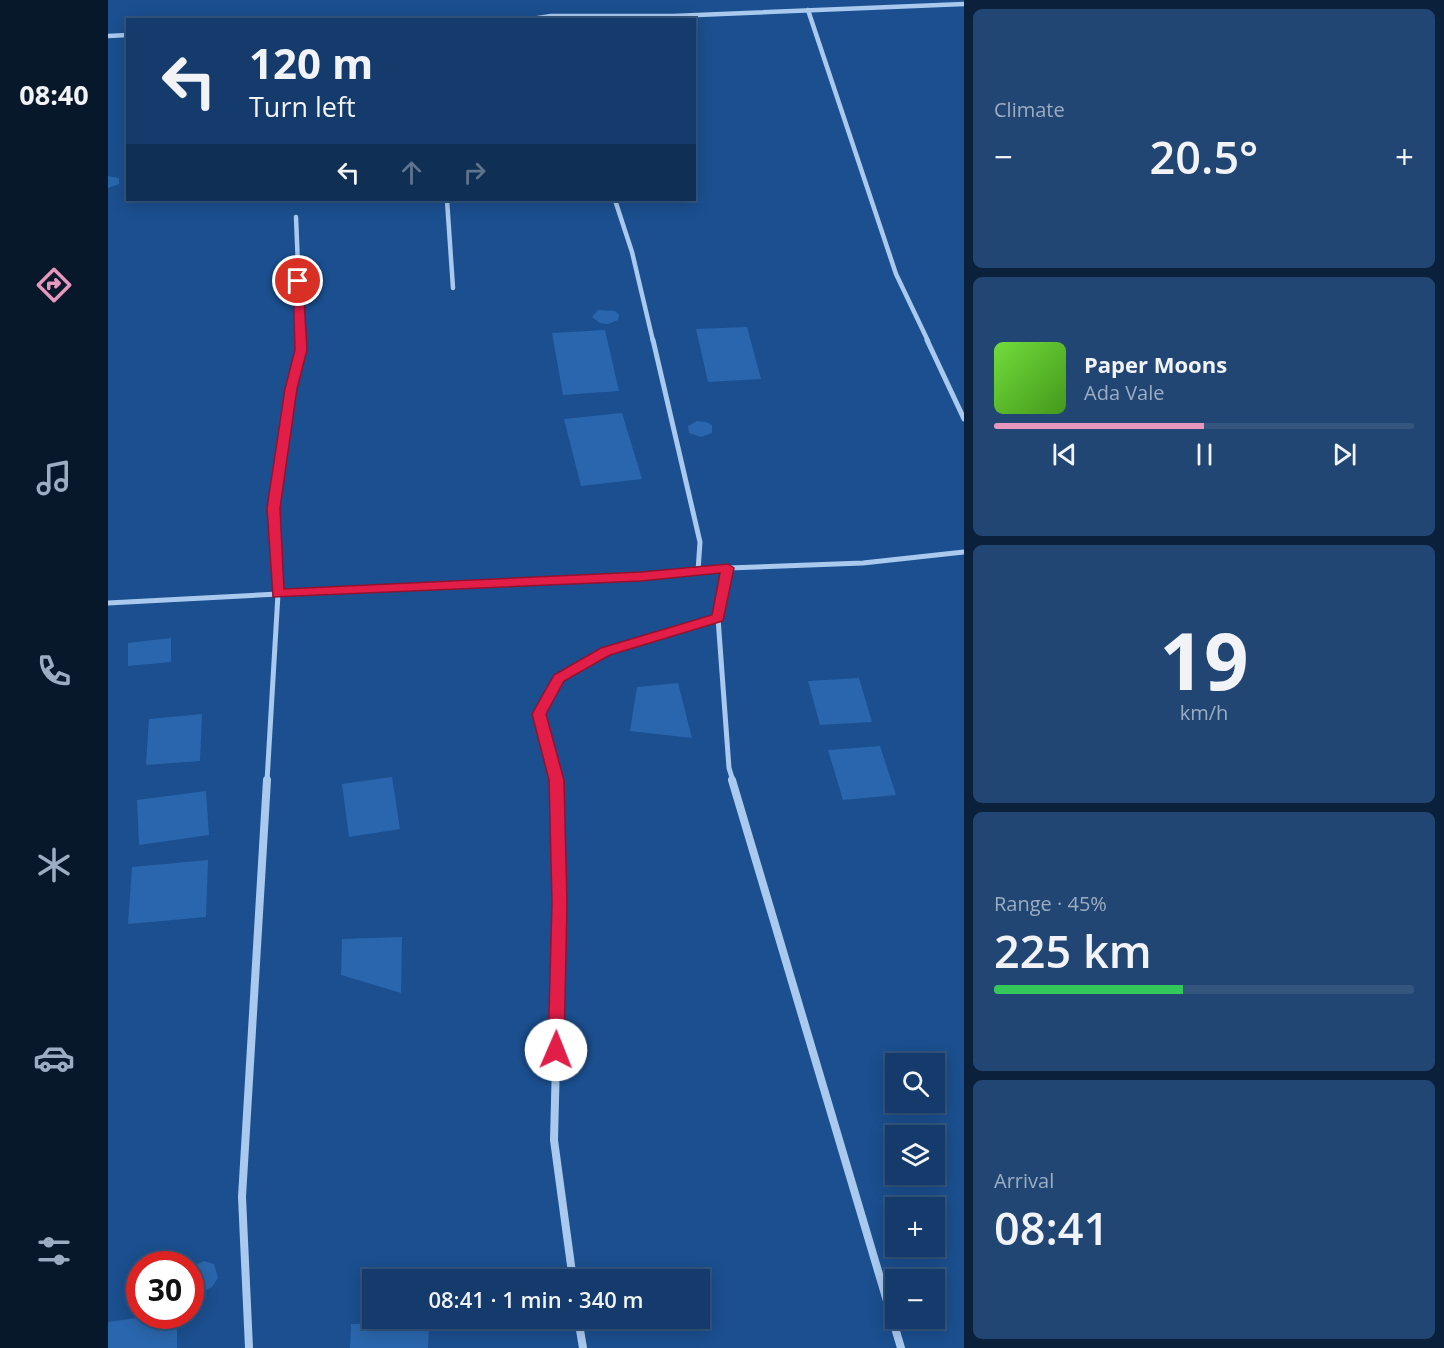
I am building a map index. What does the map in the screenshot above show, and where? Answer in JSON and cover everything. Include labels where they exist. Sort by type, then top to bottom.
[{"type":"street","points":[[538,18],[551,16],[673,16],[964,4]]},
{"type":"street","points":[[808,10],[896,274],[964,419]]},
{"type":"street","points":[[108,36],[126,36]]},
{"type":"street","points":[[447,201],[453,288]]},
{"type":"street","points":[[615,201],[632,252],[700,542],[698,571]]},
{"type":"street","points":[[249,1348],[242,1197],[278,594],[273,508],[291,389],[301,350],[296,217]]},
{"type":"street","points":[[108,603],[394,590],[641,576],[728,568],[863,563],[964,552]]},
{"type":"street","points":[[728,568],[718,618],[729,768],[901,1348]]},
{"type":"street","points":[[572,1269],[554,1140],[560,903],[557,780],[539,714],[559,678],[606,651],[718,618]]},
{"type":"street","points":[[579,1329],[582,1348]]},
{"type":"building","points":[[108,176],[119,178],[119,184],[108,188]]},
{"type":"building","points":[[598,310],[615,311],[619,315],[618,320],[608,324],[600,323],[592,317]]},
{"type":"building","points":[[747,327],[761,379],[708,382],[696,329]]},
{"type":"building","points":[[605,330],[619,391],[563,395],[552,333]]},
{"type":"building","points":[[622,413],[642,479],[581,486],[564,419]]},
{"type":"building","points":[[697,421],[712,425],[712,433],[701,437],[689,433],[688,426]]},
{"type":"building","points":[[171,638],[171,662],[128,666],[128,643]]},
{"type":"building","points":[[859,678],[872,722],[820,725],[808,681]]},
{"type":"building","points":[[678,683],[692,738],[630,731],[637,687]]},
{"type":"building","points":[[202,714],[200,761],[146,765],[149,719]]},
{"type":"building","points":[[880,746],[896,795],[843,800],[828,750]]},
{"type":"building","points":[[392,777],[400,829],[349,837],[342,784]]},
{"type":"building","points":[[206,791],[209,835],[139,845],[137,800]]},
{"type":"building","points":[[208,860],[206,917],[128,924],[132,867]]},
{"type":"building","points":[[402,937],[401,993],[341,975],[342,939]]},
{"type":"building","points":[[204,1261],[214,1264],[218,1278],[212,1287],[204,1291]]},
{"type":"building","points":[[126,1319],[126,1329],[177,1329],[177,1348],[108,1348],[108,1322]]},
{"type":"building","points":[[351,1324],[362,1324],[362,1329],[429,1329],[428,1348],[350,1348]]},
{"type":"route","points":[[298,281],[301,350],[291,389],[273,508],[278,594],[641,576],[728,568],[718,618],[606,651],[559,678],[539,714],[557,780],[560,903],[556,1050]]}]
